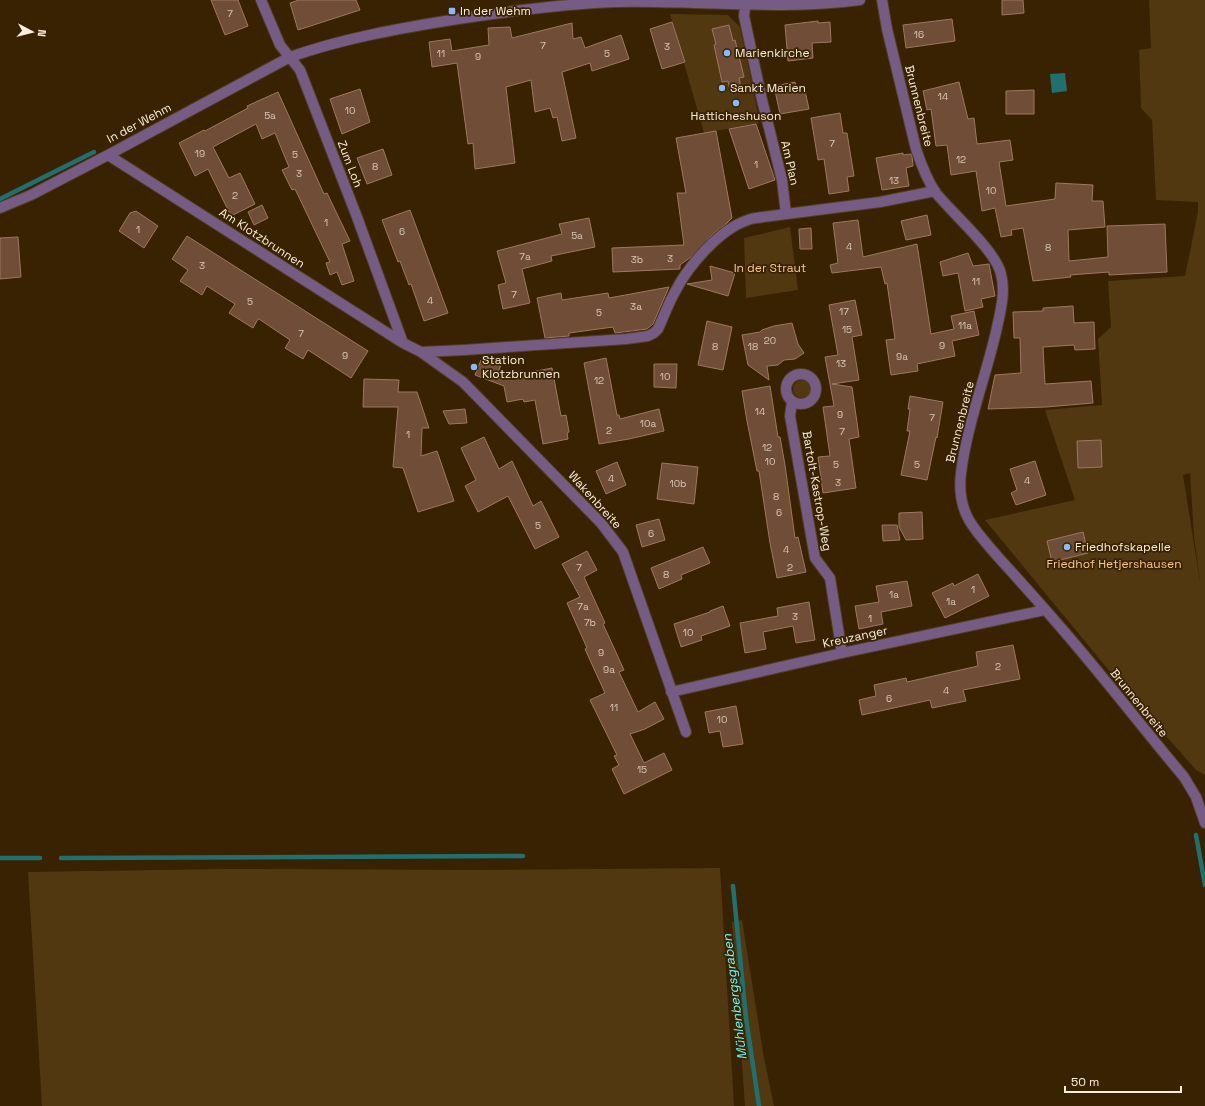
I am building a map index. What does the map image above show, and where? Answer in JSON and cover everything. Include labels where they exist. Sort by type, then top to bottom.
[{"type":"street","name":"Zum Loh","points":[[261,0],[280,45],[300,70],[357,217],[403,343]]},
{"type":"street","name":"In der Wehm","points":[[0,208],[31,195],[290,57],[315,48],[390,31],[513,10],[567,5],[616,2],[822,3],[860,0]]},
{"type":"street","name":"Brunnenbreite","points":[[882,0],[887,30],[916,149],[922,164],[935,191],[980,241],[996,262],[1001,271],[1003,282],[1003,296],[995,333],[964,453],[961,476],[961,495],[963,507],[976,531],[1045,610],[1184,777],[1196,797],[1205,823]]},
{"type":"street","name":"Am Plan","points":[[746,2],[744,16],[762,100],[782,180],[786,214]]},
{"type":"street","name":"Am Klotzbrunnen","points":[[108,154],[403,343]]},
{"type":"street","points":[[421,352],[585,342],[648,336],[658,329],[676,290],[686,274],[710,246],[735,226],[748,219],[880,202],[935,191]]},
{"type":"street","name":"Wakenbreite","points":[[403,343],[421,352],[463,382],[602,523],[623,552],[686,732]]},
{"type":"street","name":"Bartolt-Kastrop-Weg","points":[[792,402],[790,416],[815,558],[830,578],[842,653]]},
{"type":"street","name":"Kreuzanger","points":[[672,692],[842,653],[1045,610]]},
{"type":"green space","name":"Friedhof Hetjershausen","points":[[1149,0],[1205,0],[1205,775],[1196,770],[1116,679],[985,520],[1075,500],[1045,410],[1102,405],[1098,339],[1111,327],[1108,281],[1185,276],[1198,212],[1198,202],[1156,200],[1152,120],[1141,108],[1139,50],[1151,48]],"holes":[[[1190,473],[1194,536],[1201,588],[1183,475]]]},
{"type":"green space","name":"Sankt Marien","points":[[670,14],[728,15],[740,27],[759,123],[704,133]]},
{"type":"green space","name":"In der Straut","points":[[790,227],[798,290],[746,298],[744,238]]},
{"type":"green space","points":[[802,380],[808,383],[811,389],[808,395],[802,398],[796,395],[793,389],[796,383]]},
{"type":"green space","points":[[720,868],[734,1106],[42,1106],[28,872],[227,869],[475,870]]},
{"type":"green space","points":[[742,920],[764,1058],[774,1106],[745,1106],[732,922]]},
{"type":"water","points":[[1065,73],[1067,91],[1052,93],[1050,74]]},
{"type":"building","points":[[211,0],[238,0],[248,26],[225,35]]},
{"type":"building","points":[[299,0],[356,0],[360,10],[298,30],[290,3]]},
{"type":"building","points":[[1002,0],[1023,0],[1024,13],[1002,15]]},
{"type":"building","points":[[952,19],[955,41],[906,48],[903,25]]},
{"type":"building","points":[[818,21],[818,23],[830,22],[831,42],[812,43],[813,58],[788,61],[785,25]]},
{"type":"building","points":[[672,22],[685,62],[662,69],[650,29]]},
{"type":"building","points":[[572,23],[573,39],[581,37],[585,48],[621,35],[629,59],[592,71],[590,63],[562,72],[576,138],[562,141],[557,117],[553,118],[550,108],[535,112],[531,80],[506,87],[515,163],[475,169],[473,143],[468,144],[457,63],[432,67],[429,42],[450,39],[452,51],[489,45],[488,28],[510,27],[512,38]]},
{"type":"building","name":"Marienkirche","points":[[729,25],[733,41],[735,40],[744,77],[739,78],[741,88],[730,90],[728,81],[722,82],[712,29]]},
{"type":"building","points":[[795,82],[796,87],[804,86],[809,109],[780,114],[774,86]]},
{"type":"building","points":[[959,82],[968,119],[974,118],[977,144],[1010,140],[1013,160],[999,162],[1006,206],[1055,199],[1056,183],[1093,185],[1092,201],[1103,201],[1105,227],[1068,230],[1069,261],[1108,257],[1107,226],[1165,224],[1167,272],[1109,275],[1109,272],[1070,275],[1071,277],[1033,281],[1023,228],[1011,230],[1012,235],[1001,237],[995,208],[982,211],[976,171],[951,175],[947,145],[936,146],[931,109],[927,110],[923,91]]},
{"type":"building","points":[[360,89],[370,122],[342,134],[330,99]]},
{"type":"building","points":[[1034,90],[1034,114],[1006,114],[1006,91]]},
{"type":"building","points":[[278,92],[324,194],[327,193],[350,241],[342,244],[354,281],[342,285],[337,272],[330,275],[326,263],[330,262],[295,189],[292,190],[282,170],[289,167],[275,133],[262,139],[256,124],[213,147],[229,178],[240,173],[255,204],[231,216],[208,169],[195,176],[179,143],[248,108],[247,106]]},
{"type":"building","points":[[840,113],[843,133],[847,133],[854,176],[847,177],[849,191],[829,194],[824,159],[818,160],[811,118]]},
{"type":"building","points":[[756,124],[775,180],[749,189],[729,129]]},
{"type":"building","points":[[716,131],[732,218],[712,235],[691,257],[680,265],[680,269],[613,272],[612,248],[684,245],[677,193],[686,193],[676,138]]},
{"type":"building","points":[[383,149],[392,175],[367,184],[357,158]]},
{"type":"building","points":[[903,153],[903,155],[911,154],[912,156],[913,166],[906,168],[909,186],[882,190],[876,158]]},
{"type":"building","points":[[262,205],[268,218],[254,225],[248,212]]},
{"type":"building","points":[[410,210],[448,313],[424,321],[411,284],[409,285],[400,261],[398,262],[382,220]]},
{"type":"building","points":[[136,211],[158,226],[144,248],[119,231],[130,213]]},
{"type":"building","points":[[927,215],[931,235],[906,240],[901,221]]},
{"type":"building","points":[[589,218],[595,247],[551,256],[552,261],[522,269],[530,303],[503,309],[498,285],[506,283],[497,251],[562,234],[559,224]]},
{"type":"building","points":[[858,220],[863,257],[917,244],[931,334],[954,329],[951,316],[974,311],[979,335],[952,341],[955,356],[917,364],[918,371],[891,375],[886,340],[895,339],[887,283],[885,284],[881,267],[832,273],[830,265],[838,263],[833,223]]},
{"type":"building","points":[[811,228],[812,249],[800,249],[799,229]]},
{"type":"building","points":[[187,236],[368,351],[351,378],[308,350],[303,359],[285,348],[290,340],[259,319],[253,328],[229,313],[235,304],[207,286],[202,295],[180,281],[188,270],[172,259]]},
{"type":"building","points":[[18,237],[21,277],[0,279],[0,238]]},
{"type":"building","points":[[968,253],[973,266],[989,264],[995,296],[981,299],[983,307],[965,311],[958,273],[943,276],[940,262]]},
{"type":"building","points":[[710,266],[735,273],[728,296],[687,284],[712,280]]},
{"type":"building","points":[[669,287],[653,324],[647,329],[615,333],[613,327],[569,333],[569,336],[545,338],[537,298],[561,293],[562,300],[608,293],[609,298]]},
{"type":"building","points":[[855,300],[862,335],[852,337],[859,380],[832,384],[852,387],[859,437],[849,439],[856,488],[823,493],[818,457],[830,456],[823,407],[834,406],[825,357],[838,355],[829,305]]},
{"type":"building","points":[[1073,306],[1074,323],[1094,322],[1095,349],[1075,350],[1074,345],[1043,347],[1045,384],[1091,381],[1093,403],[1046,407],[988,409],[995,375],[1021,373],[1020,338],[1014,338],[1013,312],[1043,311],[1043,308]]},
{"type":"building","points":[[707,321],[732,327],[723,370],[698,365]]},
{"type":"building","points":[[792,323],[798,344],[804,353],[795,359],[784,360],[778,365],[767,366],[769,380],[748,365],[742,335],[760,332],[774,326]]},
{"type":"building","points":[[606,358],[617,415],[619,415],[620,419],[659,409],[664,431],[599,444],[584,363]]},
{"type":"building","points":[[481,360],[503,360],[497,375],[521,371],[522,374],[552,368],[561,416],[566,415],[569,432],[567,433],[568,439],[543,444],[535,400],[524,402],[523,399],[507,402],[504,386],[475,375]]},
{"type":"building","points":[[654,364],[677,364],[676,388],[654,387]]},
{"type":"building","points":[[364,379],[399,380],[398,392],[417,392],[429,428],[422,428],[421,456],[437,451],[454,501],[418,512],[403,468],[393,467],[398,407],[363,407]]},
{"type":"building","points":[[770,386],[778,437],[780,437],[785,465],[795,538],[798,537],[806,572],[777,578],[759,471],[757,471],[742,391]]},
{"type":"building","points":[[910,396],[943,402],[937,438],[936,437],[927,480],[901,475],[910,431],[907,431]]},
{"type":"building","points":[[465,409],[467,423],[449,424],[443,411]]},
{"type":"building","points":[[484,437],[499,469],[512,461],[533,506],[541,501],[559,537],[535,549],[508,496],[478,512],[465,486],[476,480],[461,448]]},
{"type":"building","points":[[1101,440],[1102,467],[1078,468],[1077,441]]},
{"type":"building","points":[[1035,461],[1046,495],[1016,505],[1011,493],[1017,490],[1010,469]]},
{"type":"building","points":[[617,462],[626,485],[606,494],[596,471]]},
{"type":"building","points":[[662,463],[698,467],[694,504],[657,499]]},
{"type":"building","points":[[922,512],[923,539],[906,540],[899,527],[899,513]]},
{"type":"building","points":[[659,519],[665,540],[642,547],[636,525]]},
{"type":"building","points":[[882,525],[897,525],[900,540],[883,541]]},
{"type":"building","name":"Friedhofskapelle","points":[[1083,532],[1088,553],[1052,562],[1047,541]]},
{"type":"building","points":[[703,547],[710,563],[681,575],[682,579],[659,589],[651,568]]},
{"type":"building","points":[[587,551],[597,570],[584,577],[624,670],[619,672],[638,712],[655,702],[664,719],[645,729],[630,734],[644,763],[664,753],[672,770],[624,794],[612,769],[619,765],[614,756],[617,755],[590,700],[605,693],[585,649],[587,648],[567,603],[580,597],[562,564]]},
{"type":"building","points":[[978,574],[989,596],[945,618],[932,593],[953,583],[954,586]]},
{"type":"building","points":[[907,581],[912,606],[881,612],[883,624],[859,629],[855,606],[879,602],[876,586]]},
{"type":"building","points":[[809,602],[815,640],[796,643],[793,626],[763,632],[766,649],[745,653],[740,623],[778,616],[777,608]]},
{"type":"building","points":[[723,606],[730,626],[701,636],[702,640],[681,647],[674,624]]},
{"type":"building","points":[[1013,645],[1020,679],[963,690],[966,701],[932,708],[930,700],[862,715],[859,700],[876,696],[874,685],[906,678],[907,682],[978,666],[976,652]]},
{"type":"building","points":[[736,706],[743,744],[723,747],[720,731],[709,733],[705,712]]},
{"type":"waterway","points":[[0,199],[94,152]]},
{"type":"waterway","points":[[1196,835],[1205,885]]},
{"type":"waterway","points":[[61,858],[523,856]]},
{"type":"waterway","points":[[0,858],[40,858]]},
{"type":"waterway","name":"Mühlenbergsgraben","points":[[733,886],[746,1018],[759,1106]]},
{"type":"place","name":"In der Wehm","points":[[452,11]]},
{"type":"place","name":"Marienkirche","points":[[727,53]]},
{"type":"place","name":"Sankt Marien","points":[[722,88]]},
{"type":"place","name":"Hatticheshuson","points":[[736,103]]},
{"type":"place","name":"Station Klotzbrunnen","points":[[474,367]]},
{"type":"place","name":"Friedhofskapelle","points":[[1067,547]]}]
